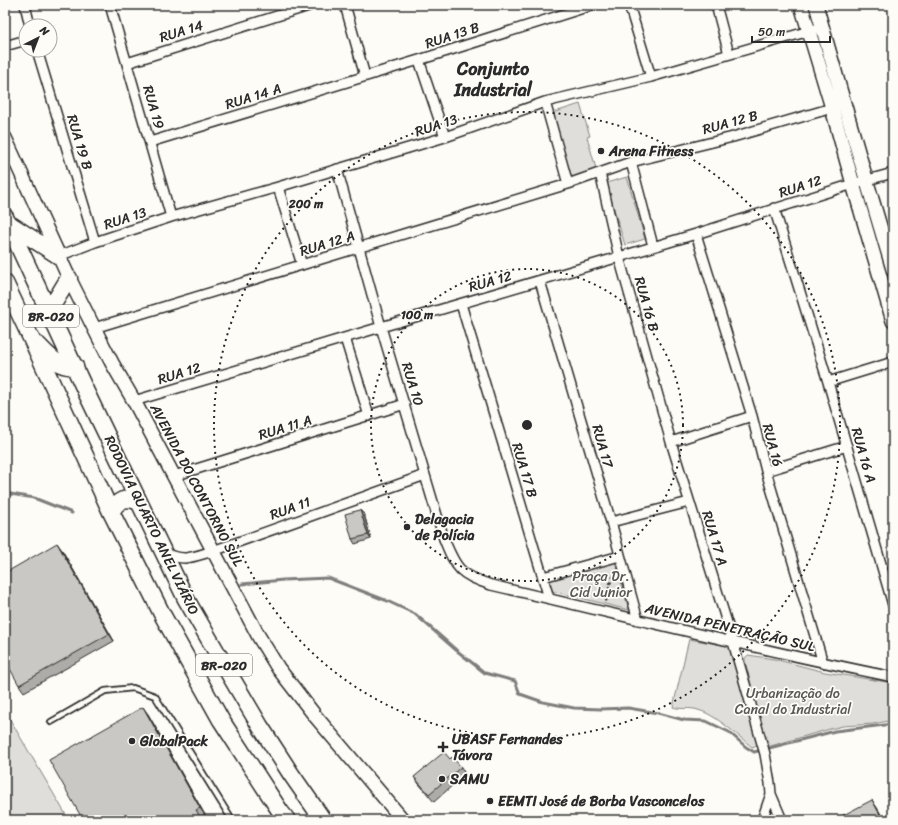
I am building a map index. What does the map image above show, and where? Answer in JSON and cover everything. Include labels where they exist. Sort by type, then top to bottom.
[{"type":"highway","points":[[6,220],[59,256]]},
{"type":"highway","name":"RODOVIA QUARTO ANEL VIÁRIO","points":[[6,220],[186,599],[230,677],[260,726],[323,820]]},
{"type":"highway","points":[[49,311],[69,278]]},
{"type":"highway","name":"BR-020","points":[[5,283],[111,512],[162,616],[222,720],[287,820]]},
{"type":"highway","points":[[31,338],[49,357],[56,362],[63,365],[75,366]]},
{"type":"highway","points":[[111,512],[115,505],[121,500],[130,498],[139,502]]},
{"type":"street","points":[[27,5],[29,18]]},
{"type":"street","name":"RUA 19","points":[[110,5],[171,217]]},
{"type":"street","name":"RUA 14","points":[[127,62],[312,5]]},
{"type":"street","points":[[345,5],[365,76]]},
{"type":"street","name":"RUA 13 B","points":[[365,76],[593,5]]},
{"type":"street","points":[[629,5],[650,77]]},
{"type":"street","points":[[716,5],[729,54]]},
{"type":"street","points":[[801,5],[893,321]]},
{"type":"street","points":[[816,5],[893,268]]},
{"type":"street","name":"RUA 13","points":[[59,256],[95,242],[171,217],[445,137],[545,102],[650,77],[823,27]]},
{"type":"street","points":[[5,46],[18,42]]},
{"type":"street","name":"RUA 19 B","points":[[39,58],[95,242]]},
{"type":"street","points":[[419,60],[445,137]]},
{"type":"street","name":"RUA 14 A","points":[[150,142],[365,76]]},
{"type":"street","points":[[545,102],[568,184]]},
{"type":"street","points":[[833,113],[848,114]]},
{"type":"street","name":"RUA 12 B","points":[[568,184],[631,162],[833,113]]},
{"type":"street","name":"AVENIDA DO CONTORNO SUL","points":[[5,138],[69,278],[112,364],[134,401],[259,637],[278,668],[316,717],[403,820]]},
{"type":"street","points":[[631,162],[653,246]]},
{"type":"street","name":"RUA 10","points":[[337,169],[358,248],[444,539],[456,566],[462,572],[469,577],[491,585]]},
{"type":"street","name":"RUA 16 B","points":[[600,173],[619,257],[671,442]]},
{"type":"street","name":"RUA 12","points":[[134,401],[540,281],[696,234],[774,208],[893,173]]},
{"type":"street","name":"RUA 12 A","points":[[94,328],[568,184]]},
{"type":"street","points":[[278,187],[302,265]]},
{"type":"street","points":[[774,208],[828,382],[893,362]]},
{"type":"street","name":"RUA 16","points":[[696,234],[752,416],[766,471],[822,663]]},
{"type":"street","name":"RUA 17","points":[[540,281],[611,522],[638,620]]},
{"type":"street","name":"RUA 17 B","points":[[461,304],[549,598]]},
{"type":"street","points":[[345,338],[369,416]]},
{"type":"street","name":"RUA 16 A","points":[[828,382],[893,605]]},
{"type":"street","name":"RUA 11 A","points":[[174,476],[404,404]]},
{"type":"street","points":[[671,442],[752,416]]},
{"type":"street","name":"RUA 17 A","points":[[671,442],[733,642],[765,754],[771,794]]},
{"type":"street","points":[[766,471],[847,446]]},
{"type":"street","name":"RUA 11","points":[[164,553],[187,559],[426,475]]},
{"type":"street","points":[[611,522],[689,502]]},
{"type":"street","points":[[543,578],[620,556]]},
{"type":"street","name":"AVENIDA PENETRAÇÃO SUL","points":[[491,585],[822,663],[893,677]]},
{"type":"street","points":[[761,820],[771,794]]},
{"type":"street","points":[[771,794],[782,820]]},
{"type":"lane","points":[[51,722],[105,691],[133,688],[155,696],[232,820]]},
{"type":"path","points":[[582,596],[588,598],[596,570]]},
{"type":"path","points":[[615,571],[617,579]]},
{"type":"path","points":[[594,574],[617,579]]},
{"type":"path","points":[[580,577],[593,579]]},
{"type":"path","points":[[606,602],[610,582],[617,579]]},
{"type":"path","points":[[600,600],[612,603]]},
{"type":"green space","points":[[580,104],[590,136],[587,137],[597,172],[571,179],[552,113]]},
{"type":"green space","points":[[627,177],[645,239],[625,245],[606,183]]},
{"type":"green space","name":"Praça Dr. Cid Junior","points":[[615,561],[629,610],[552,591],[550,580]]},
{"type":"green space","name":"Urbanização do Canal do Industrial","points":[[689,639],[728,646],[731,649],[758,745],[752,747],[726,726],[705,712],[695,709],[673,707]]},
{"type":"green space","name":"Urbanização do Canal do Industrial","points":[[748,655],[774,659],[825,672],[893,683],[893,720],[873,724],[843,726],[767,747],[745,661],[745,658]]},
{"type":"green space","points":[[5,711],[69,820],[5,820]]},
{"type":"building","points":[[360,510],[368,535],[352,539],[345,514]]},
{"type":"building","points":[[57,543],[109,634],[19,685],[5,660],[5,573]]},
{"type":"building","name":"GlobalPack","points":[[143,707],[200,808],[196,810],[202,820],[83,820],[49,760]]},
{"type":"building","points":[[444,752],[450,759],[452,757],[461,767],[429,794],[414,777]]},
{"type":"building","points":[[872,800],[883,820],[834,820]]},
{"type":"waterway","points":[[5,493],[34,498],[72,513]]},
{"type":"waterway","points":[[242,584],[328,578],[385,600],[415,614],[485,673],[515,681],[520,694],[543,702],[574,708],[628,708],[658,713],[684,720],[706,721],[729,732],[754,752],[835,731],[893,724]]},
{"type":"place","name":"Arena Fitness","points":[[601,151]]},
{"type":"place","name":"Delagacia de Polícia","points":[[407,527]]},
{"type":"place","name":"GlobalPack","points":[[132,741]]},
{"type":"place","name":"UBASF Fernandes Távora","points":[[443,747]]},
{"type":"place","name":"SAMU","points":[[442,779]]},
{"type":"place","name":"EEMTI José de Borba Vasconcelos","points":[[490,801]]},
{"type":"district","name":"Conjunto Industrial","points":[[493,79]]}]
